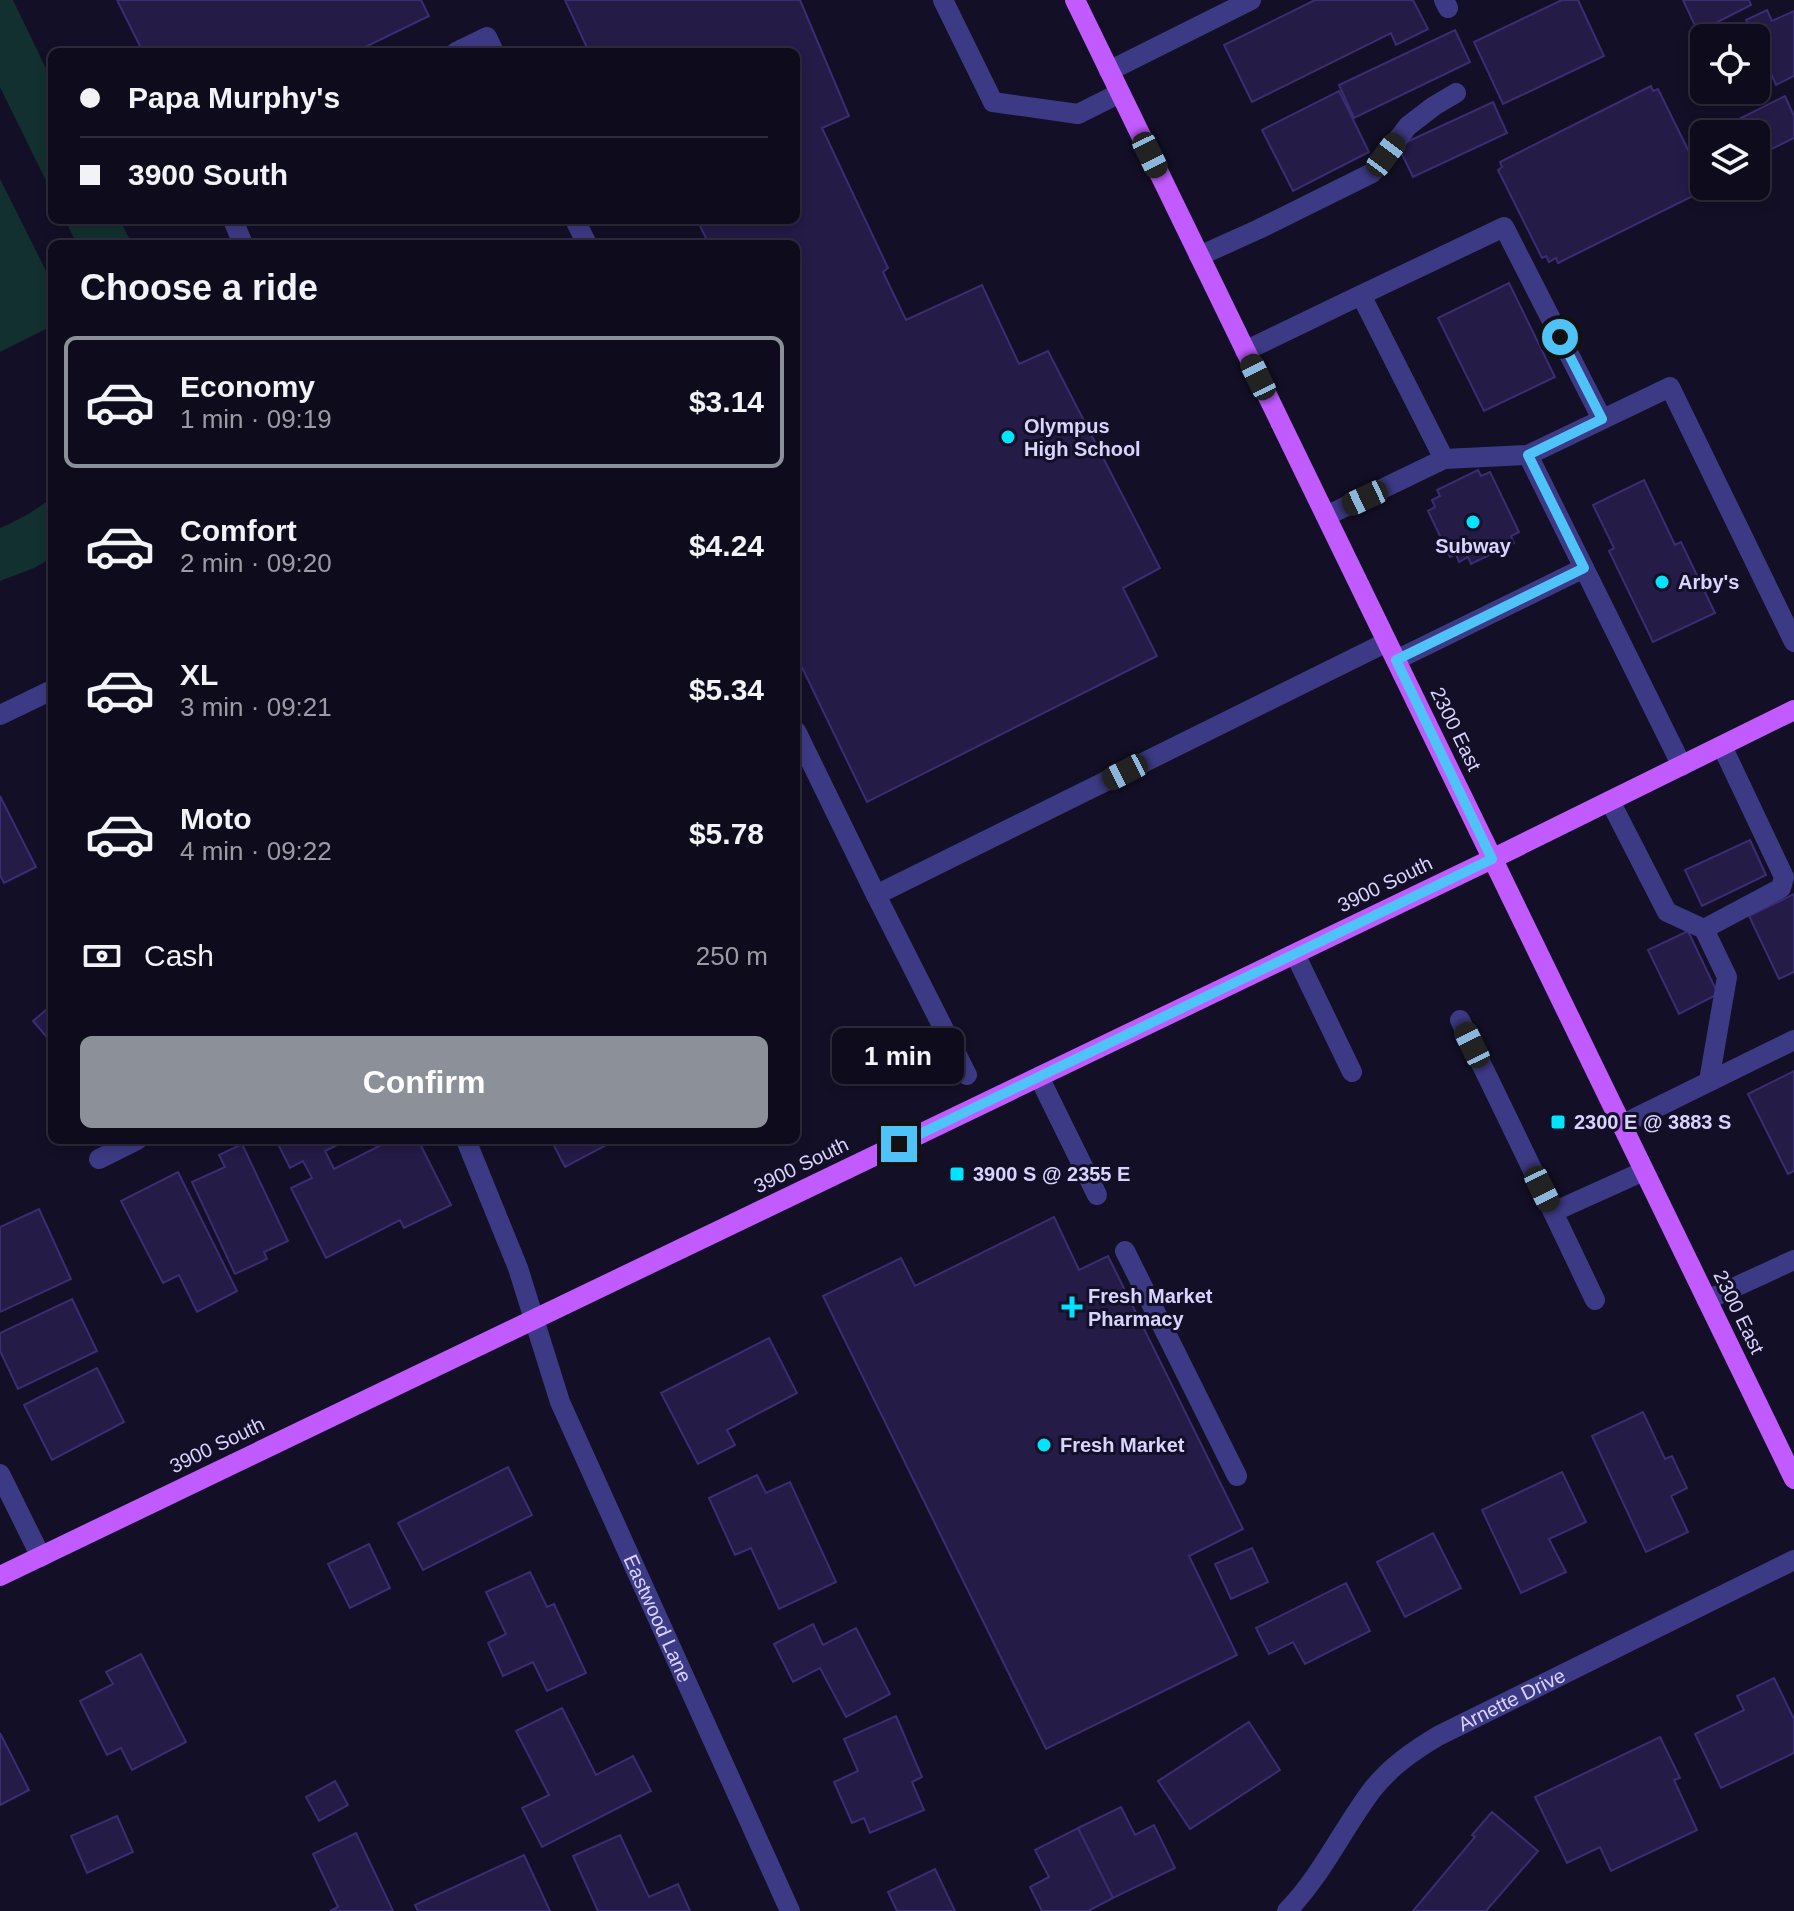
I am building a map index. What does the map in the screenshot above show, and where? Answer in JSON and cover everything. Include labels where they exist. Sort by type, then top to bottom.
[{"type":"main road","name":"2300 East","points":[[1075,0],[1794,1479]]},
{"type":"main road","name":"3900 South","points":[[0,1576],[1492,859],[1794,710]]},
{"type":"street","points":[[943,0],[993,102],[1078,114],[1120,93]]},
{"type":"street","points":[[1109,71],[1251,0]]},
{"type":"street","points":[[464,48],[487,37],[492,48]]},
{"type":"street","points":[[1199,256],[1372,173],[1408,126],[1456,93]]},
{"type":"street","points":[[1245,351],[1504,227],[1602,419]]},
{"type":"street","points":[[1361,295],[1444,459]]},
{"type":"street","points":[[1326,516],[1444,459],[1528,455],[1670,387],[1794,642]]},
{"type":"street","points":[[1528,455],[1682,766]]},
{"type":"street","points":[[876,895],[1391,651],[1584,568]]},
{"type":"street","points":[[0,715],[48,692]]},
{"type":"street","points":[[800,739],[967,1075]]},
{"type":"street","points":[[1704,929],[1781,888],[1784,877],[1722,746]]},
{"type":"street","points":[[1610,801],[1667,912],[1704,929],[1727,977],[1709,1081]]},
{"type":"street","points":[[1295,954],[1352,1072]]},
{"type":"street","points":[[1460,1020],[1595,1300]]},
{"type":"street","points":[[1621,1125],[1794,1040]]},
{"type":"street","points":[[1039,1077],[1097,1195]]},
{"type":"street","points":[[99,1159],[129,1144]]},
{"type":"street","name":"Eastwood Lane","points":[[468,1144],[518,1268],[560,1402],[790,1911]]},
{"type":"street","points":[[1553,1212],[1644,1171]]},
{"type":"street","points":[[1125,1251],[1237,1476]]},
{"type":"street","points":[[1707,1300],[1794,1260]]},
{"type":"street","points":[[0,1474],[41,1557]]},
{"type":"street","name":"Arnette Drive","points":[[1287,1911],[1313,1882],[1372,1790],[1404,1757],[1452,1729],[1794,1560]]},
{"type":"green space","points":[[0,0],[13,0],[48,73],[48,185],[0,87]]},
{"type":"green space","points":[[0,179],[48,275],[48,328],[0,352]]},
{"type":"green space","points":[[67,224],[122,224],[130,240],[75,240]]},
{"type":"green space","points":[[48,500],[48,560],[0,581],[0,528]]},
{"type":"building","points":[[117,0],[421,0],[429,16],[363,48],[141,48]]},
{"type":"building","name":"Olympus High School","points":[[565,0],[800,0],[849,116],[822,128],[888,268],[883,272],[906,320],[982,285],[1019,364],[1048,351],[1160,568],[1123,588],[1157,656],[867,802],[800,663],[800,240],[707,240],[699,224],[800,224],[800,48],[587,48]]},
{"type":"building","points":[[1315,0],[1413,0],[1428,29],[1396,45],[1391,33],[1252,102],[1224,45]]},
{"type":"building","points":[[1562,0],[1578,0],[1604,56],[1503,104],[1474,42]]},
{"type":"building","points":[[1683,0],[1749,0],[1751,5],[1714,24],[1694,24]]},
{"type":"building","points":[[1767,10],[1772,21],[1794,11],[1794,76],[1776,85],[1770,71],[1770,24],[1748,24],[1746,20]]},
{"type":"building","points":[[1455,30],[1470,62],[1354,118],[1339,85]]},
{"type":"building","points":[[1651,86],[1653,91],[1658,89],[1690,154],[1690,197],[1558,263],[1556,258],[1549,262],[1546,256],[1542,258],[1498,170],[1502,167],[1500,162]]},
{"type":"building","points":[[1339,91],[1369,152],[1293,191],[1262,130]]},
{"type":"building","points":[[1785,96],[1794,116],[1794,138],[1770,150],[1770,120],[1739,119]]},
{"type":"building","points":[[1493,102],[1507,133],[1413,177],[1398,146]]},
{"type":"building","points":[[1509,283],[1555,377],[1484,411],[1438,318]]},
{"type":"building","name":"Subway","points":[[1478,470],[1481,476],[1490,472],[1519,532],[1511,536],[1514,543],[1471,564],[1468,557],[1459,562],[1456,554],[1450,557],[1428,511],[1435,507],[1432,500],[1440,496],[1437,490]]},
{"type":"building","name":"Arby's","points":[[1644,480],[1675,545],[1681,542],[1715,613],[1653,642],[1609,551],[1614,548],[1593,505]]},
{"type":"building","points":[[0,796],[36,867],[4,883],[0,875]]},
{"type":"building","points":[[1750,840],[1766,875],[1702,906],[1685,870]]},
{"type":"building","points":[[1794,894],[1794,972],[1779,979],[1749,916]]},
{"type":"building","points":[[1688,931],[1718,994],[1679,1014],[1648,950]]},
{"type":"building","points":[[48,1008],[48,1038],[33,1021]]},
{"type":"building","points":[[1794,1071],[1794,1171],[1788,1174],[1748,1094]]},
{"type":"building","points":[[242,1144],[288,1241],[264,1252],[267,1259],[235,1274],[192,1182],[225,1167],[219,1155]]},
{"type":"building","points":[[278,1144],[339,1144],[325,1151],[334,1169],[383,1144],[420,1144],[451,1205],[404,1228],[400,1220],[326,1258],[291,1188],[312,1178],[303,1161],[290,1168]]},
{"type":"building","points":[[553,1144],[608,1144],[565,1167]]},
{"type":"building","points":[[178,1172],[237,1291],[197,1312],[179,1275],[163,1283],[121,1201]]},
{"type":"building","points":[[39,1209],[71,1279],[0,1312],[0,1227]]},
{"type":"building","points":[[1054,1217],[1079,1270],[1108,1256],[1243,1529],[1189,1556],[1237,1655],[1046,1749],[823,1296],[901,1258],[915,1286]]},
{"type":"building","points":[[72,1299],[97,1351],[18,1389],[0,1351],[0,1333]]},
{"type":"building","points":[[769,1338],[797,1393],[727,1430],[735,1445],[698,1464],[661,1393]]},
{"type":"building","points":[[97,1368],[124,1422],[52,1460],[24,1405]]},
{"type":"building","points":[[1643,1412],[1665,1459],[1672,1456],[1687,1488],[1671,1496],[1688,1532],[1646,1552],[1592,1436]]},
{"type":"building","points":[[508,1467],[532,1515],[423,1570],[398,1523]]},
{"type":"building","points":[[1562,1472],[1586,1522],[1549,1539],[1566,1572],[1521,1593],[1482,1510]]},
{"type":"building","points":[[757,1475],[766,1493],[790,1482],[836,1582],[779,1609],[751,1548],[735,1555],[709,1498]]},
{"type":"building","points":[[1433,1533],[1461,1588],[1405,1617],[1377,1562]]},
{"type":"building","points":[[369,1544],[390,1588],[350,1608],[328,1564]]},
{"type":"building","points":[[1252,1548],[1268,1582],[1231,1599],[1215,1564]]},
{"type":"building","points":[[530,1572],[547,1607],[554,1604],[586,1673],[547,1691],[533,1662],[503,1676],[488,1643],[506,1634],[486,1592]]},
{"type":"building","points":[[1346,1583],[1370,1631],[1305,1664],[1293,1642],[1269,1654],[1256,1628]]},
{"type":"building","points":[[813,1624],[823,1645],[856,1628],[890,1694],[846,1717],[820,1668],[793,1682],[774,1644]]},
{"type":"building","points":[[141,1654],[186,1742],[132,1770],[121,1748],[107,1755],[80,1701],[113,1684],[106,1672]]},
{"type":"building","points":[[1774,1678],[1794,1719],[1794,1753],[1721,1788],[1695,1734],[1744,1710],[1737,1696]]},
{"type":"building","points":[[562,1708],[596,1775],[633,1756],[651,1791],[542,1847],[522,1808],[549,1795],[516,1731]]},
{"type":"building","points":[[896,1716],[922,1777],[912,1782],[924,1810],[870,1833],[864,1818],[852,1823],[834,1782],[858,1771],[844,1739]]},
{"type":"building","points":[[1249,1722],[1280,1770],[1190,1829],[1158,1781]]},
{"type":"building","points":[[0,1733],[29,1790],[0,1805]]},
{"type":"building","points":[[1660,1737],[1680,1778],[1674,1780],[1697,1830],[1611,1871],[1600,1847],[1567,1863],[1535,1797]]},
{"type":"building","points":[[335,1781],[348,1805],[319,1821],[306,1797]]},
{"type":"building","points":[[1121,1807],[1135,1835],[1154,1825],[1175,1868],[1113,1898],[1078,1828]]},
{"type":"building","points":[[1492,1812],[1538,1851],[1486,1911],[1413,1911],[1475,1837],[1472,1835]]},
{"type":"building","points":[[117,1816],[133,1852],[87,1873],[71,1836]]},
{"type":"building","points":[[1078,1828],[1113,1898],[1088,1911],[1042,1911],[1030,1887],[1049,1877],[1035,1850]]},
{"type":"building","points":[[356,1833],[393,1911],[330,1911],[338,1907],[313,1854]]},
{"type":"building","points":[[620,1835],[649,1897],[678,1884],[690,1911],[598,1911],[573,1856]]},
{"type":"building","points":[[524,1855],[550,1911],[418,1911],[415,1905]]},
{"type":"building","points":[[935,1869],[955,1911],[897,1911],[888,1892]]},
{"type":"place","name":"Olympus High School","points":[[1008,437]]},
{"type":"place","name":"Subway","points":[[1473,522]]},
{"type":"place","name":"Arby's","points":[[1662,582]]},
{"type":"place","name":"2300 E @ 3883 S","points":[[1558,1122]]},
{"type":"place","name":"3900 S @ 2355 E","points":[[957,1174]]},
{"type":"place","name":"Fresh Market Pharmacy","points":[[1072,1307]]},
{"type":"place","name":"Fresh Market","points":[[1044,1445]]},
{"type":"route","points":[[899,1144],[1492,859],[1396,660],[1584,568],[1528,455],[1602,419],[1560,337]]}]
